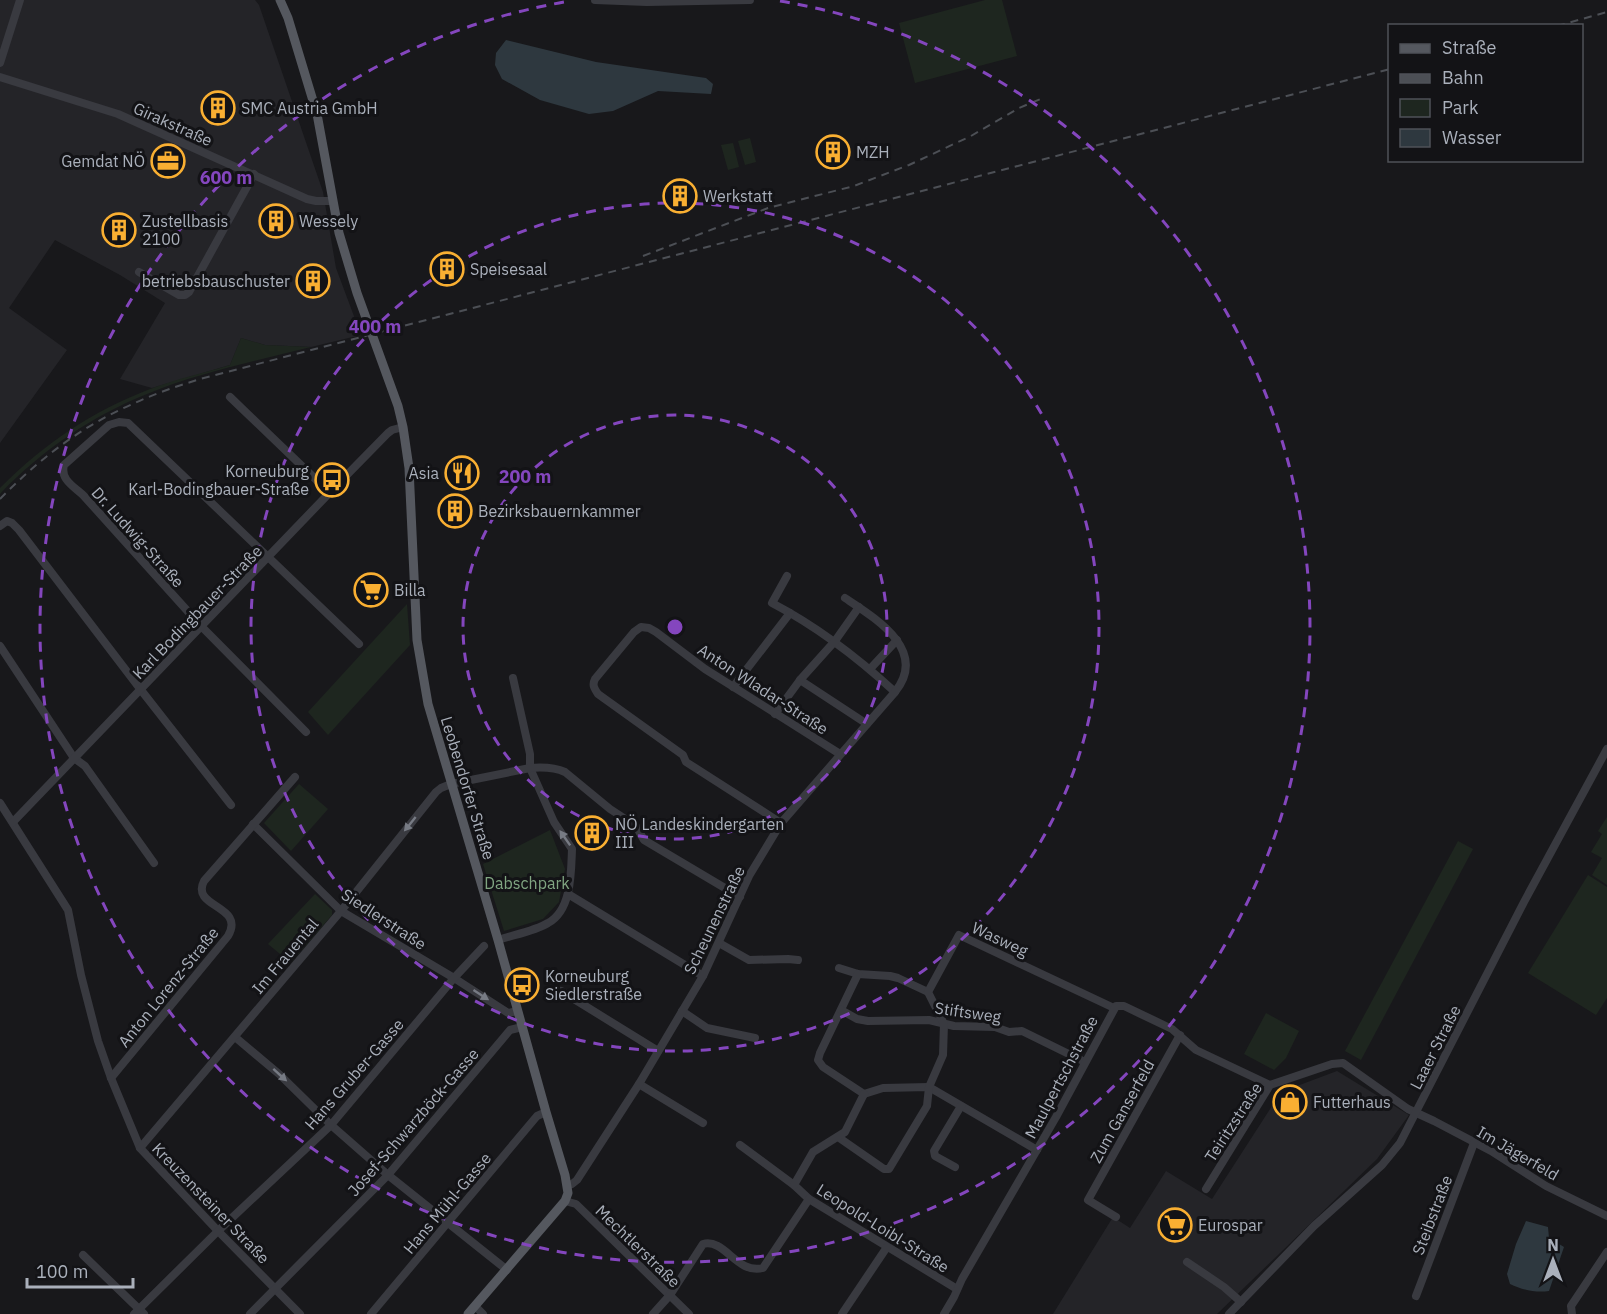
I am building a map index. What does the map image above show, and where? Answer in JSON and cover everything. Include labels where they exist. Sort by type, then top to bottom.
[{"type":"main road","name":"Leobendorfer Straße","points":[[280,0],[288,18],[317,114],[339,233],[357,293],[398,406],[403,427],[409,468],[415,614],[419,657],[428,704],[566,1175],[568,1193],[565,1201]]},
{"type":"main road","points":[[471,1310],[565,1201]]},
{"type":"street","points":[[0,63],[20,0]]},
{"type":"street","points":[[595,0],[679,2],[750,0]]},
{"type":"street","name":"Girakstraße","points":[[0,77],[118,114],[307,199],[332,201]]},
{"type":"street","points":[[139,272],[179,295],[189,292],[254,174]]},
{"type":"street","points":[[230,397],[330,493]]},
{"type":"street","name":"Dr. Ludwig-Straße","points":[[268,557],[128,423],[119,422],[109,425],[64,465],[64,478],[201,626],[306,732]]},
{"type":"street","name":"Karl Bodingbauer-Straße","points":[[13,822],[388,433],[403,427]]},
{"type":"street","points":[[0,526],[7,521],[19,530],[231,804]]},
{"type":"street","points":[[268,557],[359,644]]},
{"type":"street","points":[[787,576],[772,603],[835,641],[895,692]]},
{"type":"street","points":[[845,598],[884,625],[897,639],[870,669]]},
{"type":"street","points":[[775,714],[800,680],[835,641],[859,607]]},
{"type":"street","points":[[733,687],[790,613]]},
{"type":"street","name":"Anton Wladar-Straße","points":[[781,823],[686,762],[683,755],[598,694],[594,688],[595,679],[634,632],[641,627],[656,632],[705,669],[840,754]]},
{"type":"street","name":"Scheunenstraße","points":[[567,1186],[577,1180],[639,1084],[703,976],[749,876],[781,823],[904,679],[905,661],[897,639]]},
{"type":"street","points":[[0,646],[74,758],[85,766],[154,863]]},
{"type":"street","points":[[498,940],[547,924],[558,914],[568,894],[572,849],[554,822],[531,768],[513,678]]},
{"type":"street","points":[[800,680],[867,724]]},
{"type":"street","name":"Laaer Straße","points":[[1229,1314],[1332,1209],[1387,1161],[1400,1143],[1607,749]]},
{"type":"street","points":[[451,784],[531,768],[558,769],[636,826],[644,840],[740,897]]},
{"type":"street","name":"Anton Lorenz-Straße","points":[[111,1078],[230,932],[231,918],[204,897],[201,886],[295,777]]},
{"type":"street","name":"Im Frauental","points":[[140,1148],[341,911],[436,792],[451,784]]},
{"type":"street","name":"Kreuzensteiner Straße","points":[[0,802],[69,910],[81,975],[98,1041],[140,1148],[300,1314]]},
{"type":"street","name":"Siedlerstraße","points":[[253,824],[341,911],[508,1013],[517,1011]]},
{"type":"street","points":[[568,894],[703,976]]},
{"type":"street","name":"Wasweg","points":[[928,992],[959,935],[1114,1008]]},
{"type":"street","points":[[719,943],[749,960],[798,960]]},
{"type":"street","name":"Hans Gruber-Gasse","points":[[139,1312],[218,1231],[331,1125],[454,978],[484,946]]},
{"type":"street","points":[[838,1137],[884,1169],[889,1169],[927,1106],[929,1087],[943,1055],[944,1024],[928,992],[898,978],[858,974],[839,968]]},
{"type":"street","points":[[858,974],[818,1060],[823,1067],[864,1094]]},
{"type":"street","points":[[561,991],[658,1051]]},
{"type":"street","name":"Maulpertschstraße","points":[[944,1314],[1114,1008],[1119,1005],[1124,1006],[1172,1029],[1196,1050],[1270,1085]]},
{"type":"street","name":"Stiftsweg","points":[[841,1010],[857,1019],[867,1021],[929,1020],[954,1026],[995,1027],[1009,1032],[1019,1031],[1086,1062]]},
{"type":"street","points":[[682,1011],[707,1028],[755,1038]]},
{"type":"street","name":"Josef-Schwarzböck-Gasse","points":[[250,1314],[388,1176],[510,1030],[522,1027]]},
{"type":"street","name":"Zum Ganserfeld","points":[[1116,1217],[1088,1200],[1180,1035]]},
{"type":"street","points":[[235,1037],[279,1074],[388,1176],[507,1270]]},
{"type":"street","name":"Teiritzstraße","points":[[1206,1189],[1270,1085],[1332,1064],[1343,1063],[1394,1100],[1417,1112]]},
{"type":"street","points":[[639,1084],[703,1123]]},
{"type":"street","points":[[794,1185],[813,1152],[844,1132],[864,1094],[883,1088],[929,1087],[1037,1150]]},
{"type":"street","points":[[955,1167],[933,1154],[961,1106]]},
{"type":"street","name":"Hans Mühl-Gasse","points":[[371,1314],[537,1116],[546,1112]]},
{"type":"street","name":"Im Jägerfeld","points":[[1417,1112],[1491,1151],[1546,1186],[1607,1216]]},
{"type":"street","name":"Steibstraße","points":[[1416,1296],[1474,1143]]},
{"type":"street","name":"Leopold-Loibl-Straße","points":[[740,1145],[809,1199],[957,1289]]},
{"type":"street","points":[[653,1314],[670,1295],[701,1246],[706,1243],[713,1244],[747,1267],[763,1268],[809,1199]]},
{"type":"street","name":"Mechtlerstraße","points":[[565,1201],[576,1204],[689,1314]]},
{"type":"street","points":[[842,1314],[887,1247]]},
{"type":"street","points":[[1572,1314],[1571,1306],[1607,1252]]},
{"type":"street","points":[[83,1255],[139,1312]]},
{"type":"street","points":[[1187,1262],[1224,1287],[1241,1302]]},
{"type":"street","points":[[471,1310],[483,1314]]},
{"type":"shaded area","points":[[0,0],[255,0],[259,5],[323,192],[336,268],[361,335],[311,347],[265,345],[241,338],[230,365],[152,388],[120,379],[165,303],[120,275],[55,240],[9,308],[67,350],[0,443]]},
{"type":"shaded area","points":[[1337,1071],[1409,1115],[1377,1159],[1217,1314],[1053,1314],[1113,1217],[1130,1228],[1166,1171],[1212,1199],[1281,1092]]},
{"type":"green space","points":[[985,0],[1002,0],[1017,56],[915,83],[899,23]]},
{"type":"green space","points":[[750,138],[756,162],[745,165],[738,141]]},
{"type":"green space","points":[[733,143],[739,167],[728,170],[721,145]]},
{"type":"green space","points":[[241,338],[265,345],[311,347],[208,373],[167,386],[127,403],[87,424],[50,449],[0,494],[0,488],[34,457],[88,419],[150,389],[230,365]]},
{"type":"green space","points":[[407,604],[410,645],[328,735],[308,712]]},
{"type":"green space","points":[[299,784],[328,809],[291,851],[264,823]]},
{"type":"green space","points":[[1607,817],[1607,885],[1592,875],[1602,858],[1591,852],[1602,834],[1598,831]]},
{"type":"green space","name":"Dabschpark","points":[[550,830],[565,869],[559,902],[543,919],[504,931],[483,864]]},
{"type":"green space","points":[[1458,841],[1473,849],[1361,1060],[1345,1051]]},
{"type":"green space","points":[[1588,875],[1607,887],[1607,998],[1596,1015],[1528,973]]},
{"type":"green space","points":[[315,894],[332,910],[332,915],[291,963],[268,944]]},
{"type":"green space","points":[[1266,1013],[1299,1031],[1286,1058],[1274,1070],[1244,1054]]},
{"type":"water","points":[[506,40],[596,62],[706,78],[713,84],[711,94],[658,91],[613,111],[589,114],[540,100],[502,79],[495,65],[496,53]]},
{"type":"water","points":[[1526,1221],[1548,1227],[1549,1238],[1564,1247],[1549,1291],[1539,1292],[1510,1284],[1507,1274]]},
{"type":"railway","points":[[1564,24],[1607,12]]},
{"type":"railway","points":[[0,499],[30,470],[80,432],[151,396],[200,379],[1388,70]]},
{"type":"railway","points":[[643,256],[768,208],[854,186],[909,165],[1043,98]]},
{"type":"place","name":"SMC Austria GmbH","points":[[218,108]]},
{"type":"place","name":"MZH","points":[[833,152]]},
{"type":"place","name":"Gemdat NÖ","points":[[168,161]]},
{"type":"place","name":"Werkstatt","points":[[680,196]]},
{"type":"place","name":"Wessely","points":[[276,221]]},
{"type":"place","name":"Zustellbasis 2100","points":[[119,230]]},
{"type":"place","name":"Speisesaal","points":[[447,269]]},
{"type":"place","name":"betriebsbauschuster","points":[[313,281]]},
{"type":"place","name":"Asia","points":[[462,473]]},
{"type":"place","name":"Korneuburg Karl-Bodingbauer-Straße","points":[[332,480]]},
{"type":"place","name":"Bezirksbauernkammer","points":[[455,511]]},
{"type":"place","name":"Billa","points":[[371,590]]},
{"type":"place","name":"NÖ Landeskindergarten III","points":[[592,833]]},
{"type":"place","name":"Korneuburg Siedlerstraße","points":[[522,985]]},
{"type":"place","name":"Futterhaus","points":[[1290,1102]]},
{"type":"place","name":"Eurospar","points":[[1175,1225]]}]
